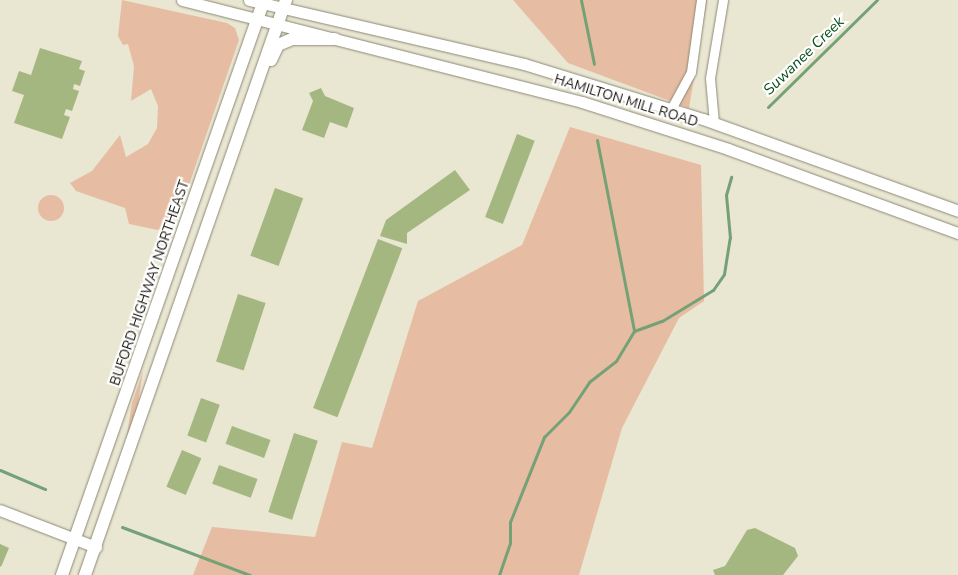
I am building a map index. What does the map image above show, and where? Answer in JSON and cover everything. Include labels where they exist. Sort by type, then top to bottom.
[{"type":"main road","name":"HAMILTON MILL ROAD","points":[[182,0],[277,21],[335,39],[508,81],[656,125],[958,233]]},
{"type":"main road","name":"HAMILTON MILL ROAD","points":[[249,0],[285,3],[524,64],[714,123],[958,211]]},
{"type":"main road","name":"BUFORD HIGHWAY NORTHEAST","points":[[62,575],[264,1]]},
{"type":"main road","points":[[86,575],[277,21],[285,3]]},
{"type":"main road","points":[[252,96],[278,45],[303,37],[335,39]]},
{"type":"main road","points":[[0,510],[96,547]]},
{"type":"street","points":[[671,109],[691,72],[701,0]]},
{"type":"street","points":[[714,123],[710,78],[723,0]]},
{"type":"shaded area","points":[[122,0],[227,23],[235,28],[239,40],[181,208],[172,222],[158,230],[129,224],[125,208],[76,191],[70,183],[92,171],[120,135],[126,157],[148,144],[157,128],[158,106],[151,89],[131,101],[134,66],[128,44],[123,45],[118,36]]},
{"type":"shaded area","points":[[513,0],[707,0],[689,108],[568,63]]},
{"type":"shaded area","points":[[570,127],[701,165],[704,301],[679,318],[622,428],[579,575],[193,575],[212,527],[315,537],[342,442],[372,448],[418,301],[522,245]]},
{"type":"shaded area","points":[[51,195],[60,199],[64,208],[60,217],[51,221],[42,217],[38,208],[42,199]]},
{"type":"shaded area","points":[[143,371],[137,410],[126,441],[132,403]]},
{"type":"building","points":[[40,48],[82,61],[79,69],[85,71],[80,86],[74,84],[73,89],[79,91],[72,111],[66,109],[64,115],[70,117],[62,139],[14,123],[24,95],[12,91],[19,71],[31,75]]},
{"type":"building","points":[[321,88],[325,96],[354,108],[347,128],[330,122],[324,138],[302,130],[313,101],[309,93]]},
{"type":"building","points":[[517,134],[535,141],[503,224],[485,217]]},
{"type":"building","points":[[455,170],[470,190],[407,233],[407,244],[380,236],[386,220]]},
{"type":"building","points":[[275,188],[303,198],[279,266],[250,256]]},
{"type":"building","points":[[378,239],[402,248],[337,417],[313,408]]},
{"type":"building","points":[[238,294],[266,303],[244,370],[216,362]]},
{"type":"building","points":[[201,398],[220,405],[206,442],[187,436]]},
{"type":"building","points":[[232,426],[271,440],[264,458],[226,444]]},
{"type":"building","points":[[294,433],[318,441],[292,520],[268,512]]},
{"type":"building","points":[[182,450],[201,458],[186,495],[166,487]]},
{"type":"building","points":[[219,465],[258,479],[251,498],[212,484]]},
{"type":"building","points":[[755,528],[795,548],[798,556],[783,575],[715,575],[713,570],[725,566],[747,530]]},
{"type":"building","points":[[0,544],[9,548],[1,567],[0,566]]},
{"type":"waterway","points":[[581,0],[594,64]]},
{"type":"waterway","name":"Suwanee Creek","points":[[768,107],[877,0]]},
{"type":"waterway","points":[[597,140],[634,331]]},
{"type":"waterway","name":"Suwanee Creek","points":[[499,575],[510,543],[510,522],[544,437],[569,412],[589,382],[616,361],[634,331],[662,321],[713,290],[724,274],[730,238],[726,195],[731,177]]},
{"type":"waterway","points":[[0,470],[45,489]]},
{"type":"waterway","points":[[122,527],[250,575]]}]
